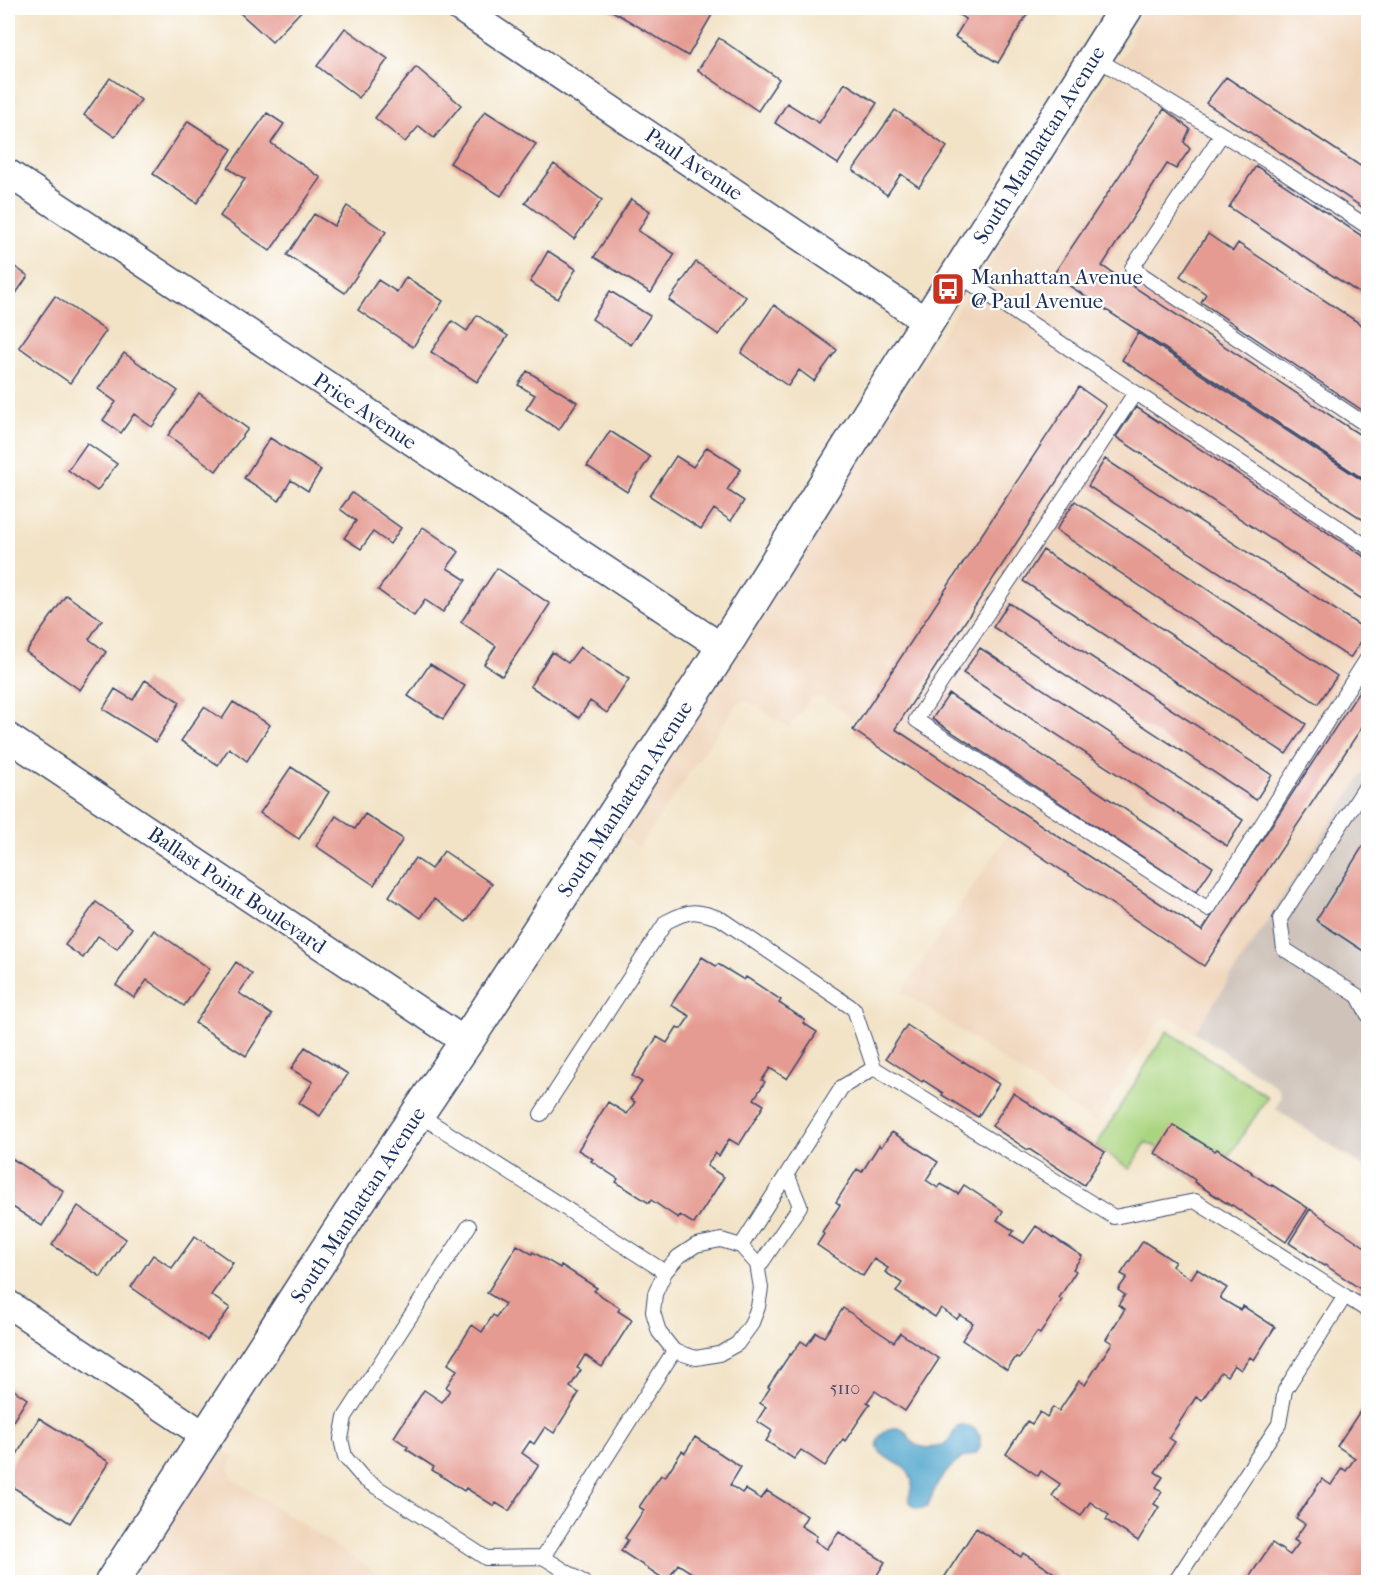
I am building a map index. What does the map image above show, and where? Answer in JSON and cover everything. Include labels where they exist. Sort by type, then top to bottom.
[{"type":"street","name":"Paul Avenue","points":[[460,8],[927,322]]},
{"type":"street","name":"South Manhattan Avenue","points":[[112,1582],[350,1214],[466,1042],[723,648],[1126,8]]},
{"type":"street","name":"Price Avenue","points":[[8,173],[723,648]]},
{"type":"street","name":"Ballast Point Boulevard","points":[[8,737],[466,1042]]},
{"type":"street","points":[[8,1304],[207,1437]]},
{"type":"lane","points":[[1094,57],[1275,166],[1368,227]]},
{"type":"lane","points":[[1222,134],[1132,268],[1368,426]]},
{"type":"lane","points":[[957,274],[1368,547]]},
{"type":"lane","points":[[1136,393],[916,720],[1208,909],[1368,657]]},
{"type":"lane","points":[[1368,783],[1280,919],[1284,949],[1358,996],[1368,1015]]},
{"type":"lane","points":[[541,1114],[666,922],[685,912],[702,913],[721,919],[854,1009],[874,1068],[1114,1217],[1195,1201],[1368,1311]]},
{"type":"lane","points":[[741,1246],[842,1087],[874,1068]]},
{"type":"lane","points":[[418,1114],[665,1272]]},
{"type":"lane","points":[[758,1268],[800,1206],[787,1174]]},
{"type":"lane","points":[[469,1226],[345,1417],[341,1439],[345,1457],[364,1479],[486,1558],[543,1557],[583,1582]]},
{"type":"lane","points":[[721,1240],[741,1246],[757,1264],[761,1288],[758,1307],[751,1325],[737,1344],[719,1354],[696,1358],[674,1351],[659,1332],[653,1312],[654,1294],[665,1272],[678,1257],[696,1245],[721,1240]]},
{"type":"lane","points":[[1175,1582],[1279,1424],[1285,1390],[1345,1296]]},
{"type":"lane","points":[[543,1557],[674,1351]]},
{"type":"shaded area","points":[[1143,8],[1368,8],[1368,765],[1195,1032],[1175,1019],[1167,1017],[1156,1025],[1096,1124],[902,991],[1005,839],[1007,826],[1002,820],[821,697],[809,700],[789,728],[752,703],[745,701],[737,704],[639,847],[619,835],[1129,46],[1138,16]]},
{"type":"shaded area","points":[[1368,765],[1368,1170],[1276,1109],[1281,1096],[1278,1088],[1195,1032]]},
{"type":"shaded area","points":[[219,1447],[234,1457],[229,1469],[235,1480],[390,1582],[130,1582]]},
{"type":"green space","points":[[1167,1031],[1268,1097],[1228,1157],[1216,1149],[1195,1180],[1155,1153],[1158,1148],[1146,1142],[1130,1169],[1096,1146]]},
{"type":"water","points":[[963,1425],[977,1432],[980,1437],[980,1448],[976,1453],[962,1458],[949,1469],[937,1484],[927,1507],[916,1508],[910,1501],[912,1481],[908,1473],[881,1453],[877,1443],[880,1436],[888,1429],[898,1428],[906,1432],[915,1444],[927,1448],[936,1447],[943,1445],[951,1437],[957,1426]]},
{"type":"building","points":[[246,8],[304,8],[272,42],[240,13]]},
{"type":"building","points":[[607,8],[716,8],[688,56]]},
{"type":"building","points":[[946,8],[1031,8],[998,63],[955,37],[966,19]]},
{"type":"building","points":[[345,28],[388,59],[359,98],[317,66]]},
{"type":"building","points":[[719,38],[779,79],[758,111],[698,70]]},
{"type":"building","points":[[416,67],[461,105],[434,138],[419,126],[405,142],[375,118]]},
{"type":"building","points":[[1226,77],[1368,171],[1368,211],[1206,103]]},
{"type":"building","points":[[110,78],[141,100],[115,137],[84,115]]},
{"type":"building","points":[[845,83],[877,103],[838,164],[775,123],[787,103],[819,123]]},
{"type":"building","points":[[1164,109],[1190,129],[1184,142],[1190,149],[1176,169],[1167,164],[1102,266],[1368,440],[1368,482],[1053,275]]},
{"type":"building","points":[[895,110],[947,147],[919,187],[901,174],[887,195],[853,170]]},
{"type":"building","points":[[485,111],[536,144],[501,196],[450,163]]},
{"type":"building","points":[[267,113],[284,124],[271,143],[321,178],[270,251],[220,216],[245,179],[228,168]]},
{"type":"building","points":[[188,121],[232,149],[197,203],[153,174]]},
{"type":"building","points":[[554,164],[602,200],[574,239],[525,203]]},
{"type":"building","points":[[1256,166],[1368,240],[1368,299],[1229,207]]},
{"type":"building","points":[[631,199],[650,211],[638,231],[675,254],[651,293],[594,257]]},
{"type":"building","points":[[347,206],[386,232],[345,293],[287,255],[314,214],[334,226]]},
{"type":"building","points":[[1208,234],[1233,251],[1238,243],[1368,329],[1368,414],[1201,302],[1206,294],[1180,276]]},
{"type":"building","points":[[548,251],[576,269],[558,299],[530,282]]},
{"type":"building","points":[[8,262],[28,276],[8,305]]},
{"type":"building","points":[[696,262],[746,297],[719,335],[669,300]]},
{"type":"building","points":[[406,277],[443,301],[413,347],[358,310],[378,280],[397,292]]},
{"type":"building","points":[[610,291],[650,316],[631,345],[592,319]]},
{"type":"building","points":[[55,296],[106,331],[70,383],[19,347]]},
{"type":"building","points":[[774,305],[837,350],[814,381],[799,370],[788,386],[741,353]]},
{"type":"building","points":[[477,315],[508,336],[477,382],[431,352],[452,321],[467,331]]},
{"type":"building","points":[[1138,333],[1368,484],[1368,523],[1122,360]]},
{"type":"building","points":[[124,353],[178,391],[152,427],[134,414],[121,433],[103,420],[116,402],[98,389]]},
{"type":"building","points":[[527,371],[577,402],[559,430],[526,409],[535,395],[518,385]]},
{"type":"building","points":[[1079,387],[1106,406],[895,729],[1202,931],[1368,678],[1368,718],[1204,966],[853,730]]},
{"type":"building","points":[[199,393],[248,429],[216,471],[168,435]]},
{"type":"building","points":[[1136,407],[1368,559],[1368,603],[1116,437]]},
{"type":"building","points":[[610,431],[650,457],[627,492],[587,466]]},
{"type":"building","points":[[270,438],[321,470],[308,491],[291,480],[279,501],[244,478]]},
{"type":"building","points":[[87,443],[117,464],[97,491],[68,470]]},
{"type":"building","points":[[707,447],[741,469],[727,490],[744,501],[731,521],[714,509],[701,529],[650,496],[676,456],[693,467]]},
{"type":"building","points":[[1105,459],[1368,631],[1350,658],[1088,486]]},
{"type":"building","points":[[352,493],[401,528],[390,544],[373,532],[361,549],[344,538],[356,521],[340,509]]},
{"type":"building","points":[[1075,501],[1337,676],[1318,704],[1056,530]]},
{"type":"building","points":[[423,527],[459,552],[447,568],[466,580],[443,612],[425,600],[414,616],[378,590]]},
{"type":"building","points":[[1043,550],[1306,724],[1286,754],[1023,581]]},
{"type":"building","points":[[497,568],[550,604],[502,676],[484,664],[496,646],[461,622]]},
{"type":"building","points":[[66,595],[102,620],[89,639],[106,652],[80,690],[26,652]]},
{"type":"building","points":[[1009,603],[1272,775],[1256,800],[993,627]]},
{"type":"building","points":[[580,647],[629,679],[607,713],[590,701],[579,718],[530,686],[552,652],[568,663]]},
{"type":"building","points":[[980,648],[1243,820],[1227,846],[963,673]]},
{"type":"building","points":[[430,664],[465,686],[443,719],[408,696]]},
{"type":"building","points":[[145,680],[180,702],[156,742],[103,709],[115,689],[133,700]]},
{"type":"building","points":[[949,694],[1213,867],[1196,892],[932,719]]},
{"type":"building","points":[[233,702],[270,725],[247,761],[229,748],[218,765],[181,741],[204,707],[222,719]]},
{"type":"building","points":[[291,767],[329,792],[299,839],[260,813]]},
{"type":"building","points":[[365,814],[403,839],[374,885],[316,846],[336,816],[355,829]]},
{"type":"building","points":[[1368,838],[1368,954],[1316,920]]},
{"type":"building","points":[[444,851],[492,884],[466,922],[434,899],[421,918],[389,896],[415,858],[431,869]]},
{"type":"building","points":[[96,902],[132,928],[117,949],[98,936],[83,958],[65,945]]},
{"type":"building","points":[[154,930],[210,969],[184,1006],[147,980],[134,998],[116,985]]},
{"type":"building","points":[[702,957],[744,980],[746,977],[781,1000],[779,1003],[805,1020],[803,1023],[817,1032],[787,1079],[770,1068],[762,1080],[765,1082],[754,1099],[764,1105],[739,1145],[729,1139],[719,1156],[715,1153],[707,1166],[724,1177],[694,1224],[680,1215],[678,1218],[651,1200],[649,1203],[616,1182],[618,1179],[578,1150],[608,1102],[627,1114],[635,1102],[630,1099],[642,1082],[632,1076],[657,1037],[667,1043],[677,1027],[681,1029],[690,1016],[671,1005]]},
{"type":"building","points":[[236,962],[252,974],[239,993],[272,1015],[246,1056],[195,1023]]},
{"type":"building","points":[[907,1025],[999,1084],[978,1117],[886,1058]]},
{"type":"building","points":[[305,1047],[348,1074],[320,1116],[299,1103],[313,1082],[291,1069]]},
{"type":"building","points":[[1013,1093],[1105,1152],[1084,1185],[992,1126]]},
{"type":"building","points":[[1173,1125],[1215,1151],[1217,1149],[1308,1208],[1286,1242],[1194,1182],[1195,1180],[1155,1153]]},
{"type":"building","points":[[892,1132],[938,1162],[926,1180],[938,1188],[941,1184],[958,1194],[964,1185],[1003,1211],[997,1220],[1014,1231],[1011,1235],[1024,1243],[1036,1226],[1082,1256],[1073,1269],[1076,1271],[1059,1298],[1062,1300],[1040,1334],[1037,1332],[1019,1358],[1016,1357],[1007,1370],[962,1340],[973,1323],[960,1315],[957,1319],[941,1308],[935,1317],[896,1292],[902,1283],[885,1272],[888,1268],[874,1259],[863,1276],[817,1245],[824,1234],[822,1232],[840,1205],[836,1202],[857,1169],[862,1172],[879,1145],[881,1147]]},
{"type":"building","points":[[8,1156],[64,1191],[42,1226],[8,1204]]},
{"type":"building","points":[[78,1206],[126,1239],[101,1277],[52,1245]]},
{"type":"building","points":[[1310,1209],[1368,1247],[1368,1294],[1289,1243]]},
{"type":"building","points":[[195,1236],[233,1263],[211,1295],[230,1308],[207,1340],[131,1287],[153,1255],[172,1268]]},
{"type":"building","points":[[1143,1241],[1175,1262],[1172,1266],[1191,1279],[1197,1269],[1227,1288],[1220,1298],[1240,1310],[1243,1306],[1275,1327],[1254,1360],[1250,1357],[1241,1370],[1234,1365],[1227,1376],[1221,1372],[1202,1400],[1196,1397],[1169,1438],[1175,1442],[1155,1472],[1163,1477],[1156,1487],[1162,1492],[1154,1504],[1159,1507],[1138,1541],[1106,1520],[1109,1515],[1090,1502],[1081,1516],[1052,1496],[1060,1484],[1041,1471],[1038,1476],[1006,1454],[1027,1421],[1032,1424],[1040,1412],[1047,1417],[1053,1407],[1059,1411],[1079,1381],[1085,1385],[1112,1343],[1106,1339],[1125,1309],[1118,1305],[1125,1295],[1118,1290],[1127,1277],[1121,1274]]},
{"type":"building","points":[[517,1245],[560,1268],[561,1265],[597,1288],[594,1291],[620,1308],[618,1311],[632,1320],[602,1367],[585,1355],[577,1368],[581,1370],[570,1387],[579,1393],[554,1433],[545,1427],[534,1444],[530,1441],[522,1453],[539,1465],[509,1511],[496,1503],[494,1506],[466,1488],[464,1491],[432,1470],[434,1467],[406,1449],[408,1447],[394,1437],[424,1390],[442,1402],[450,1390],[446,1387],[457,1370],[448,1364],[472,1325],[482,1332],[493,1315],[496,1317],[505,1304],[487,1293]]},
{"type":"building","points":[[843,1308],[894,1342],[900,1333],[939,1359],[905,1411],[875,1391],[867,1402],[870,1404],[825,1466],[801,1450],[794,1459],[766,1441],[772,1431],[757,1421],[766,1407],[760,1403],[790,1354],[801,1341],[807,1345],[816,1332],[824,1337]]},
{"type":"building","points":[[8,1386],[27,1399],[8,1429]]},
{"type":"building","points":[[1368,1399],[1368,1582],[1246,1582],[1272,1543],[1290,1555],[1299,1543],[1294,1540],[1305,1524],[1296,1518],[1322,1479],[1331,1485],[1342,1468],[1346,1471],[1355,1458],[1337,1446]]},
{"type":"building","points":[[39,1418],[109,1462],[70,1523],[8,1484],[8,1469]]},
{"type":"building","points":[[695,1437],[741,1467],[730,1485],[742,1493],[745,1489],[761,1499],[767,1491],[807,1516],[801,1526],[817,1536],[815,1541],[827,1549],[839,1532],[885,1562],[877,1575],[880,1577],[876,1582],[696,1582],[689,1578],[692,1573],[678,1564],[667,1581],[621,1551],[628,1540],[625,1538],[644,1510],[639,1507],[661,1475],[665,1477],[682,1451],[685,1453]]},
{"type":"building","points":[[976,1528],[1021,1557],[1023,1553],[1056,1574],[1053,1579],[1059,1582],[942,1581]]},
{"type":"place","name":"Manhattan Avenue @ Paul Avenue","points":[[948,289]]}]
